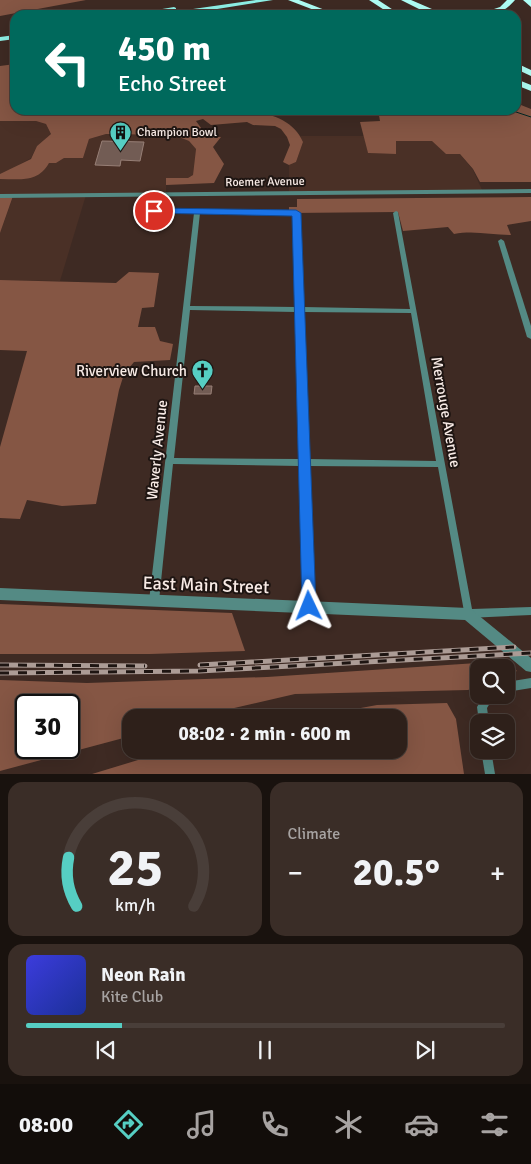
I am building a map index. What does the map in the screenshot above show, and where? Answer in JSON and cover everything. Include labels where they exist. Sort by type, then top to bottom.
[{"type":"highway","points":[[165,10],[233,0]]},
{"type":"highway","points":[[200,10],[270,0]]},
{"type":"highway","points":[[292,0],[320,10]]},
{"type":"highway","points":[[373,0],[389,10]]},
{"type":"highway","points":[[394,0],[408,10]]},
{"type":"highway","points":[[406,0],[428,10]]},
{"type":"highway","points":[[500,10],[504,9],[512,0]]},
{"type":"highway","points":[[527,0],[531,5]]},
{"type":"street","name":"Roemer Avenue","points":[[0,196],[531,191]]},
{"type":"street","points":[[149,216],[154,211],[296,213],[309,606]]},
{"type":"street","name":"Waverly Avenue","points":[[154,601],[197,212]]},
{"type":"street","name":"Merrouge Avenue","points":[[396,213],[468,614]]},
{"type":"street","points":[[501,241],[527,311],[531,337]]},
{"type":"street","points":[[186,308],[414,311]]},
{"type":"street","points":[[169,461],[441,464]]},
{"type":"street","name":"East Main Street","points":[[0,594],[468,614],[531,611]]},
{"type":"street","points":[[468,614],[531,666]]},
{"type":"street","points":[[515,685],[531,682]]},
{"type":"street","points":[[488,759],[490,774]]},
{"type":"shaded area","points":[[0,0],[86,0],[32,10],[10,10],[10,14],[0,16]]},
{"type":"shaded area","points":[[10,65],[10,115],[269,115],[291,126],[303,142],[296,162],[289,165],[283,162],[290,145],[281,129],[275,126],[253,125],[247,122],[211,125],[203,119],[196,121],[207,136],[221,137],[213,147],[224,164],[214,183],[166,185],[166,178],[188,178],[193,175],[196,149],[189,141],[174,135],[106,134],[89,139],[83,158],[64,158],[56,163],[49,163],[40,174],[34,177],[0,179],[0,174],[31,159],[37,146],[51,134],[46,124],[36,121],[0,121],[0,66]]},
{"type":"shaded area","points":[[521,105],[531,109],[531,182],[480,182],[473,169],[460,154],[446,154],[432,141],[396,141],[396,154],[368,153],[360,122],[380,121],[379,115],[521,115]]},
{"type":"shaded area","points":[[0,121],[36,121],[46,124],[51,134],[37,146],[31,158],[0,176]]},
{"type":"shaded area","points":[[106,134],[174,135],[189,141],[196,149],[193,175],[188,178],[166,178],[166,195],[86,195],[60,281],[0,280],[0,233],[13,197],[0,196],[0,179],[29,179],[49,163],[56,163],[64,158],[83,158],[89,139]]},
{"type":"shaded area","points":[[300,136],[364,136],[368,153],[396,154],[396,141],[433,141],[446,154],[460,154],[473,170],[483,192],[289,193],[289,165],[296,162],[303,142]]},
{"type":"shaded area","points":[[0,196],[13,196],[0,233]]},
{"type":"shaded area","points":[[531,197],[531,221],[507,225],[511,235],[454,234],[448,227],[403,231],[398,212],[289,213],[289,207],[297,207],[297,199]]},
{"type":"shaded area","points":[[129,272],[159,273],[154,307],[142,308],[138,327],[155,327],[160,341],[173,344],[170,360],[134,362],[124,374],[119,390],[96,504],[62,506],[27,500],[20,519],[0,518],[0,447],[27,351],[0,350],[0,280],[116,283]]},
{"type":"shaded area","points":[[0,604],[232,613],[245,651],[150,654],[0,654]]},
{"type":"shaded area","points":[[470,663],[470,689],[468,690],[295,694],[230,709],[122,709],[122,738],[80,750],[80,694],[15,694],[15,759],[45,759],[0,771],[0,680],[87,683],[267,677]]},
{"type":"shaded area","points":[[447,703],[456,719],[464,774],[92,774],[141,759],[407,759],[407,709],[355,709],[377,705]]},
{"type":"building","name":"Champion Bowl","points":[[102,141],[144,142],[140,161],[121,160],[120,166],[95,165]]},
{"type":"building","name":"Riverview Church","points":[[195,386],[212,386],[211,394],[194,394]]},
{"type":"waterway","points":[[521,114],[531,117]]},
{"type":"railway","points":[[200,665],[514,647]]},
{"type":"railway","points":[[0,673],[199,671],[531,653]]},
{"type":"railway","points":[[0,665],[145,666]]},
{"type":"place","name":"Champion Bowl","points":[[121,151]]},
{"type":"place","name":"Riverview Church","points":[[203,390]]},
{"type":"route","points":[[154,211],[296,213],[309,606]]}]
